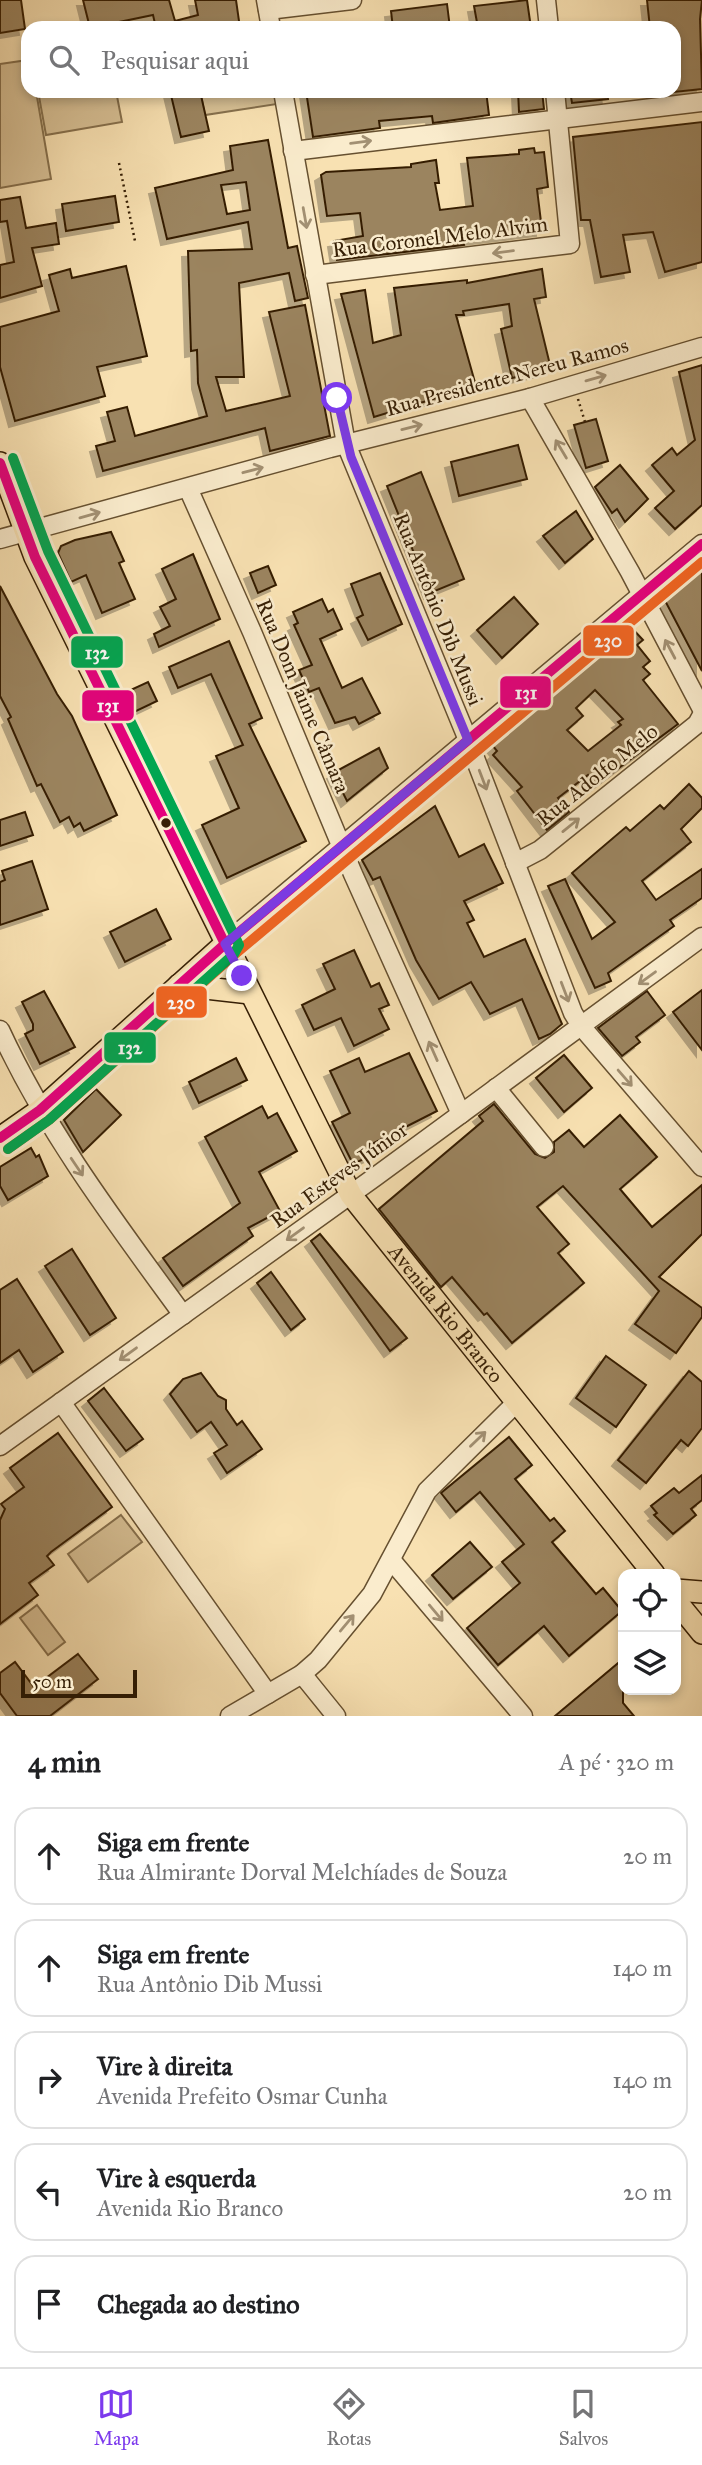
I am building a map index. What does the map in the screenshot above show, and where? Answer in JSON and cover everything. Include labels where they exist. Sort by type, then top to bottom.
[{"type":"main road","name":"Avenida Rio Branco","points":[[0,463],[24,533],[351,1195],[650,1569]]},
{"type":"main road","points":[[0,1138],[40,1110],[225,944]]},
{"type":"main road","points":[[179,985],[250,993]]},
{"type":"main road","points":[[681,1590],[702,1592]]},
{"type":"main road","points":[[681,1607],[702,1633]]},
{"type":"street","points":[[269,13],[352,0]]},
{"type":"street","points":[[546,0],[548,21]]},
{"type":"street","name":"Rua Antônio Dib Mussi","points":[[284,98],[346,444],[468,740],[581,1026],[702,1167]]},
{"type":"street","points":[[556,98],[558,119]]},
{"type":"street","points":[[293,151],[702,102]]},
{"type":"street","name":"Rua Coronel Melo Alvim","points":[[315,275],[570,244],[558,119]]},
{"type":"street","name":"Rua Presidente Nereu Ramos","points":[[0,539],[346,444],[530,398],[702,347]]},
{"type":"street","points":[[530,398],[642,594],[702,709]]},
{"type":"street","name":"Rua Dom Jaime Câmara","points":[[188,488],[252,632],[341,846],[461,1114]]},
{"type":"street","points":[[225,944],[702,544]]},
{"type":"street","name":"Rua Adolfo Melo","points":[[515,863],[540,850],[697,724],[702,715]]},
{"type":"street","name":"Rua Esteves Júnior","points":[[0,1446],[351,1195],[702,937]]},
{"type":"street","points":[[0,1030],[40,1110],[91,1188],[183,1314]]},
{"type":"street","points":[[496,1088],[544,1147]]},
{"type":"street","points":[[61,1402],[268,1693]]},
{"type":"street","points":[[230,1716],[303,1674],[318,1660],[372,1594],[427,1491],[517,1402]]},
{"type":"street","points":[[391,1561],[523,1716]]},
{"type":"street","points":[[303,1674],[336,1716]]},
{"type":"path","points":[[119,163],[135,240]]},
{"type":"path","points":[[576,393],[585,422]]},
{"type":"shaded area","points":[[21,61],[21,98],[37,98],[51,179],[0,188],[0,64]]},
{"type":"shaded area","points":[[39,98],[117,98],[122,122],[46,135]]},
{"type":"shaded area","points":[[201,98],[276,98],[277,104],[205,115]]},
{"type":"shaded area","points":[[121,1515],[142,1542],[88,1582],[68,1554]]},
{"type":"shaded area","points":[[37,1605],[65,1642],[48,1655],[20,1618]]},
{"type":"building","points":[[0,0],[21,0],[24,21],[21,21],[21,30],[0,33]]},
{"type":"building","points":[[83,0],[169,0],[175,21],[154,21],[153,15],[124,21],[88,21]]},
{"type":"building","points":[[195,0],[236,0],[239,21],[175,21],[198,15]]},
{"type":"building","points":[[527,0],[530,21],[477,21],[474,6]]},
{"type":"building","points":[[647,0],[702,0],[702,89],[681,91],[681,21],[649,21]]},
{"type":"building","points":[[447,4],[449,21],[392,21],[391,11]]},
{"type":"building","points":[[172,98],[202,98],[209,131],[181,137]]},
{"type":"building","points":[[307,98],[487,98],[489,115],[433,123],[432,116],[379,121],[380,128],[313,137]]},
{"type":"building","points":[[518,98],[543,98],[544,109],[519,112]]},
{"type":"building","points":[[571,98],[608,98],[608,99],[572,103]]},
{"type":"building","points":[[702,122],[702,262],[665,272],[653,232],[623,235],[630,272],[601,277],[590,220],[581,220],[573,137]]},
{"type":"building","points":[[268,140],[288,248],[297,246],[308,298],[295,301],[289,273],[239,283],[244,377],[216,377],[226,411],[290,396],[269,312],[305,305],[330,436],[270,451],[265,428],[103,471],[96,446],[115,441],[107,412],[127,407],[135,436],[207,416],[198,383],[197,350],[191,351],[188,251],[252,249],[248,222],[167,239],[155,188],[233,170],[230,146]],"holes":[[[246,182],[250,210],[227,214],[221,185]]]},
{"type":"building","points":[[534,148],[535,153],[544,152],[548,187],[537,189],[542,230],[470,239],[463,241],[464,245],[337,260],[334,241],[363,236],[360,213],[327,216],[321,175],[326,172],[411,167],[411,164],[436,160],[439,183],[435,183],[440,210],[473,206],[467,158],[519,154],[519,150]]},
{"type":"building","points":[[115,196],[119,222],[66,231],[62,204]]},
{"type":"building","points":[[20,197],[26,228],[56,223],[59,244],[32,248],[42,286],[0,298],[0,265],[14,262],[7,221],[0,222],[0,200]]},
{"type":"building","points":[[126,266],[147,356],[97,367],[105,396],[15,421],[0,367],[0,327],[59,311],[49,275],[70,269],[72,278]]},
{"type":"building","points":[[542,269],[546,297],[534,299],[551,369],[512,378],[501,329],[512,326],[509,304],[463,311],[464,315],[456,315],[476,386],[374,417],[341,294],[365,290],[373,343],[401,335],[394,288],[467,280],[467,283]]},
{"type":"building","points":[[702,365],[702,505],[675,529],[655,508],[674,491],[652,465],[672,448],[677,455],[695,440],[679,372]]},
{"type":"building","points":[[596,419],[608,461],[586,468],[574,425]]},
{"type":"building","points":[[518,445],[527,479],[459,496],[451,462]]},
{"type":"building","points":[[620,465],[648,499],[625,522],[617,509],[612,513],[595,487]]},
{"type":"building","points":[[421,472],[464,579],[430,593],[387,486]]},
{"type":"building","points":[[576,511],[593,539],[565,563],[543,536]]},
{"type":"building","points":[[111,532],[124,561],[119,563],[135,599],[102,613],[86,575],[71,582],[58,553],[61,546],[75,540]]},
{"type":"building","points":[[193,554],[220,619],[159,647],[154,634],[170,626],[160,607],[176,599],[162,569]]},
{"type":"building","points":[[696,564],[702,571],[702,671],[661,593]]},
{"type":"building","points":[[268,566],[276,585],[258,593],[250,573]]},
{"type":"building","points":[[380,573],[402,624],[368,640],[357,618],[363,615],[351,584]]},
{"type":"building","points":[[0,586],[57,694],[72,716],[117,815],[84,831],[80,823],[74,827],[69,817],[60,822],[41,784],[37,786],[8,719],[11,717],[0,696]]},
{"type":"building","points":[[514,597],[538,624],[502,658],[477,630]]},
{"type":"building","points":[[322,599],[328,612],[333,609],[342,629],[320,639],[342,688],[362,678],[380,713],[359,724],[355,717],[335,723],[319,688],[309,692],[299,670],[312,665],[294,625],[298,623],[293,612]]},
{"type":"building","points":[[628,624],[643,640],[637,645],[650,661],[643,667],[650,674],[643,680],[678,724],[596,785],[588,775],[558,798],[569,812],[547,830],[517,791],[522,787],[493,755],[497,751],[488,740]],"holes":[[[595,690],[623,719],[618,722],[621,725],[588,751],[567,730],[583,716],[576,708]]]},
{"type":"building","points":[[229,641],[262,718],[249,724],[306,841],[227,878],[202,825],[239,808],[216,756],[243,745],[211,674],[178,688],[169,667]]},
{"type":"building","points":[[148,682],[157,701],[132,713],[122,694]]},
{"type":"building","points":[[379,748],[388,768],[347,801],[333,773]]},
{"type":"building","points":[[689,784],[702,798],[702,808],[681,829],[691,842],[642,881],[656,900],[702,869],[702,898],[670,920],[674,926],[608,973],[611,981],[595,988],[548,886],[565,879],[592,939],[615,922],[572,873],[626,827],[630,831],[660,805],[664,809]]},
{"type":"building","points":[[435,806],[459,857],[484,844],[503,883],[464,901],[474,920],[467,923],[484,957],[525,939],[562,1024],[550,1034],[539,1039],[522,999],[490,1014],[471,982],[439,999],[416,960],[380,877],[373,880],[362,860]]},
{"type":"building","points":[[25,812],[33,835],[0,846],[0,820]]},
{"type":"building","points":[[32,861],[48,909],[0,925],[0,882],[5,880],[2,871]]},
{"type":"building","points":[[156,909],[171,939],[125,962],[110,932]]},
{"type":"building","points":[[354,950],[371,987],[379,983],[389,1005],[379,1009],[389,1029],[354,1046],[341,1018],[314,1030],[302,1005],[335,989],[323,964]]},
{"type":"building","points":[[702,990],[702,1050],[673,1012]]},
{"type":"building","points":[[44,991],[75,1047],[40,1064],[25,1034],[33,1030],[33,1024],[22,1002]]},
{"type":"building","points":[[647,991],[665,1015],[636,1037],[640,1042],[622,1056],[598,1028]]},
{"type":"building","points":[[409,1053],[437,1111],[374,1143],[379,1152],[353,1164],[332,1122],[350,1113],[330,1071],[359,1058],[365,1072]]},
{"type":"building","points":[[564,1055],[592,1088],[564,1112],[536,1078]]},
{"type":"building","points":[[236,1058],[247,1080],[199,1103],[189,1082]]},
{"type":"building","points":[[96,1089],[121,1115],[83,1152],[64,1120]]},
{"type":"building","points":[[494,1104],[535,1154],[545,1158],[554,1152],[554,1142],[569,1130],[584,1147],[620,1115],[657,1157],[620,1189],[652,1227],[702,1185],[702,1234],[659,1277],[702,1308],[702,1317],[676,1353],[635,1324],[659,1291],[563,1186],[537,1207],[569,1244],[558,1253],[584,1283],[512,1343],[452,1277],[441,1287],[379,1209],[483,1121],[479,1116]]},
{"type":"building","points":[[262,1106],[268,1118],[277,1113],[297,1151],[259,1172],[280,1211],[248,1228],[253,1236],[183,1286],[163,1258],[240,1203],[205,1137]]},
{"type":"building","points":[[31,1148],[36,1157],[39,1155],[48,1176],[8,1200],[0,1186],[0,1167]]},
{"type":"building","points":[[320,1234],[407,1338],[390,1351],[311,1241]]},
{"type":"building","points":[[72,1249],[116,1318],[90,1335],[45,1266]]},
{"type":"building","points":[[271,1272],[305,1319],[291,1330],[257,1283]]},
{"type":"building","points":[[17,1279],[63,1352],[33,1372],[19,1350],[0,1363],[0,1290]]},
{"type":"building","points":[[606,1356],[646,1385],[616,1427],[576,1398]]},
{"type":"building","points":[[689,1371],[702,1382],[702,1428],[688,1446],[681,1440],[646,1483],[618,1460]]},
{"type":"building","points":[[201,1373],[218,1396],[226,1400],[226,1409],[237,1425],[242,1421],[262,1449],[227,1473],[214,1453],[227,1445],[211,1422],[197,1432],[170,1394],[183,1379]]},
{"type":"building","points":[[104,1388],[143,1439],[126,1451],[88,1401]]},
{"type":"building","points":[[58,1433],[112,1507],[47,1556],[54,1565],[29,1583],[38,1595],[0,1624],[0,1520],[5,1509],[1,1504],[24,1487],[10,1468]]},
{"type":"building","points":[[509,1437],[532,1465],[515,1479],[550,1521],[554,1518],[565,1531],[552,1542],[596,1594],[603,1588],[618,1606],[618,1614],[569,1656],[544,1626],[498,1665],[467,1628],[520,1583],[502,1562],[524,1544],[480,1492],[456,1512],[441,1493]]},
{"type":"building","points":[[702,1475],[702,1500],[691,1509],[696,1515],[673,1534],[654,1515],[657,1513],[651,1506],[674,1488],[679,1493]]},
{"type":"building","points":[[470,1542],[492,1567],[453,1599],[432,1575]]},
{"type":"building","points":[[78,1654],[98,1679],[50,1716],[17,1716],[0,1693],[0,1673],[15,1662],[34,1687]]},
{"type":"building","points":[[618,1663],[618,1695],[623,1695],[623,1703],[634,1716],[555,1716]]},
{"type":"transit line","name":"132","points":[[8,1149],[49,1120],[234,954],[239,945],[48,551],[13,458]]},
{"type":"transit line","name":"131","points":[[0,463],[35,557],[225,944]]},
{"type":"transit line","name":"131","points":[[0,1138],[40,1110],[225,944],[702,544]]},
{"type":"transit line","name":"230","points":[[8,1149],[49,1120],[234,955],[702,562]]},
{"type":"route","points":[[242,976],[225,944],[468,740],[346,444],[337,398]]}]
